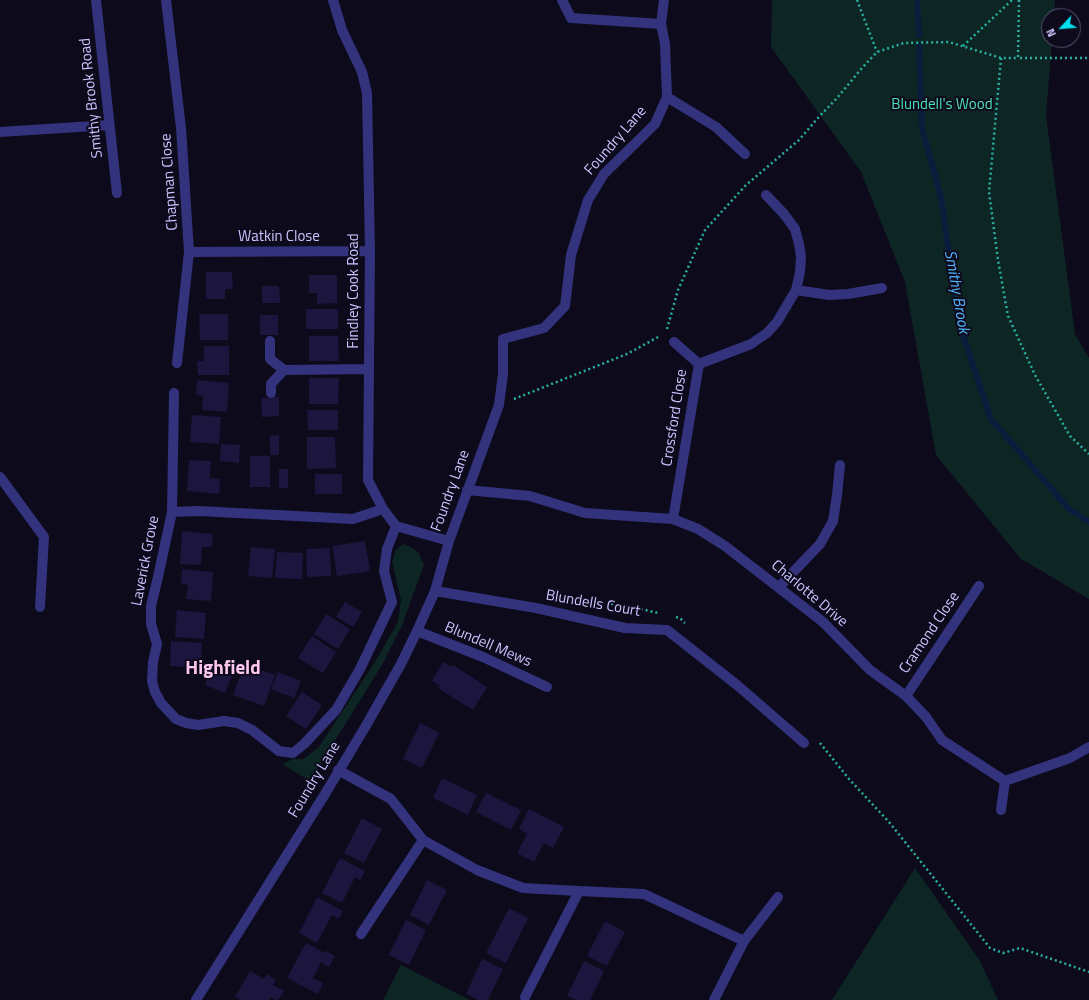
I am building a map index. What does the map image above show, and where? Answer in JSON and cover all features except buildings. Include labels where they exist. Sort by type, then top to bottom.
[{"type":"street","name":"Smithy Brook Road","points":[[96,0],[117,192]]},
{"type":"street","name":"Chapman Close","points":[[166,0],[181,128],[189,252],[177,363]]},
{"type":"street","name":"Findley Cook Road","points":[[333,0],[342,30],[362,72],[367,93],[370,251],[368,480],[383,509],[396,526]]},
{"type":"street","points":[[562,0],[571,18],[661,24]]},
{"type":"street","name":"Foundry Lane","points":[[196,1000],[364,729],[401,664],[417,631],[435,591],[449,541],[499,405],[503,374],[503,339],[544,328],[565,306],[571,254],[588,200],[604,174],[655,124],[667,97],[665,44],[661,24],[664,0]]},
{"type":"street","points":[[667,97],[716,127],[745,154]]},
{"type":"street","points":[[0,132],[109,124]]},
{"type":"street","name":"Crossford Close","points":[[673,519],[699,364],[751,344],[767,333],[777,322],[796,290],[802,257],[795,229],[784,214],[766,195]]},
{"type":"street","name":"Watkin Close","points":[[189,252],[370,251]]},
{"type":"street","points":[[796,290],[829,294],[848,294],[882,288]]},
{"type":"street","points":[[270,341],[270,359],[284,370],[369,369]]},
{"type":"street","points":[[674,342],[699,364]]},
{"type":"street","points":[[271,394],[271,384],[284,370]]},
{"type":"street","points":[[172,512],[174,393]]},
{"type":"street","points":[[779,587],[820,544],[833,521],[840,465]]},
{"type":"street","points":[[0,477],[44,537],[40,607]]},
{"type":"street","name":"Charlotte Drive","points":[[467,490],[530,496],[585,513],[673,519],[698,530],[725,546],[823,622],[870,670],[906,696],[926,717],[942,740],[1005,781]]},
{"type":"street","name":"Laverick Grove","points":[[383,509],[353,519],[199,511],[172,512],[150,606],[151,624],[157,644],[153,662],[152,681],[155,692],[161,704],[176,719],[186,723],[198,725],[224,721],[238,723],[252,730],[279,751],[293,753],[304,744],[336,710],[360,669],[392,602],[384,571],[387,548],[396,526]]},
{"type":"street","points":[[396,526],[449,541]]},
{"type":"street","name":"Cramond Close","points":[[906,696],[979,586]]},
{"type":"street","name":"Blundells Court","points":[[435,591],[536,608],[625,628],[667,630],[737,685],[804,743]]},
{"type":"street","name":"Blundell Mews","points":[[417,631],[482,657],[547,687]]},
{"type":"street","points":[[1001,810],[1005,781],[1070,758],[1089,747]]},
{"type":"street","points":[[338,770],[391,799],[423,840],[477,870],[523,888],[579,892],[644,894],[744,941]]},
{"type":"street","points":[[361,934],[423,840]]},
{"type":"street","points":[[525,997],[579,892]]},
{"type":"street","points":[[714,1000],[744,941],[778,897]]},
{"type":"path","points":[[857,0],[877,52]]},
{"type":"path","points":[[963,46],[1012,0]]},
{"type":"path","points":[[1018,58],[1019,0]]},
{"type":"path","points":[[499,405],[627,354],[665,334],[678,290],[705,230],[746,185],[799,140],[877,52],[904,43],[949,42],[1001,58],[1089,58]]},
{"type":"path","points":[[1001,58],[989,192],[998,260],[1008,316],[1035,375],[1070,436],[1089,454]]},
{"type":"path","points":[[536,608],[565,596],[659,613]]},
{"type":"path","points":[[673,616],[680,618],[691,627]]},
{"type":"path","points":[[816,739],[849,779],[889,822],[990,948],[1003,953],[1020,948],[1089,972]]},
{"type":"green space","name":"Blundell's Wood","points":[[772,0],[1055,0],[1054,8],[1041,8],[1041,48],[1051,48],[1046,116],[1075,334],[1089,358],[1089,599],[1021,559],[936,455],[905,282],[861,172],[771,47]]},
{"type":"green space","points":[[403,544],[411,547],[419,553],[424,565],[402,625],[382,665],[310,781],[282,764],[293,759],[303,759],[318,748],[375,662],[398,622],[401,600],[392,562],[396,550]]},
{"type":"green space","points":[[915,868],[980,961],[998,1000],[832,1000]]},
{"type":"green space","points":[[401,965],[470,1000],[383,1000]]},
{"type":"waterway","name":"Smithy Brook","points":[[917,0],[919,35]]},
{"type":"waterway","name":"Smithy Brook","points":[[919,46],[922,128],[941,197],[959,323],[991,419],[1068,508],[1089,522]]},
{"type":"district","name":"Highfield","points":[[223,669]]}]
